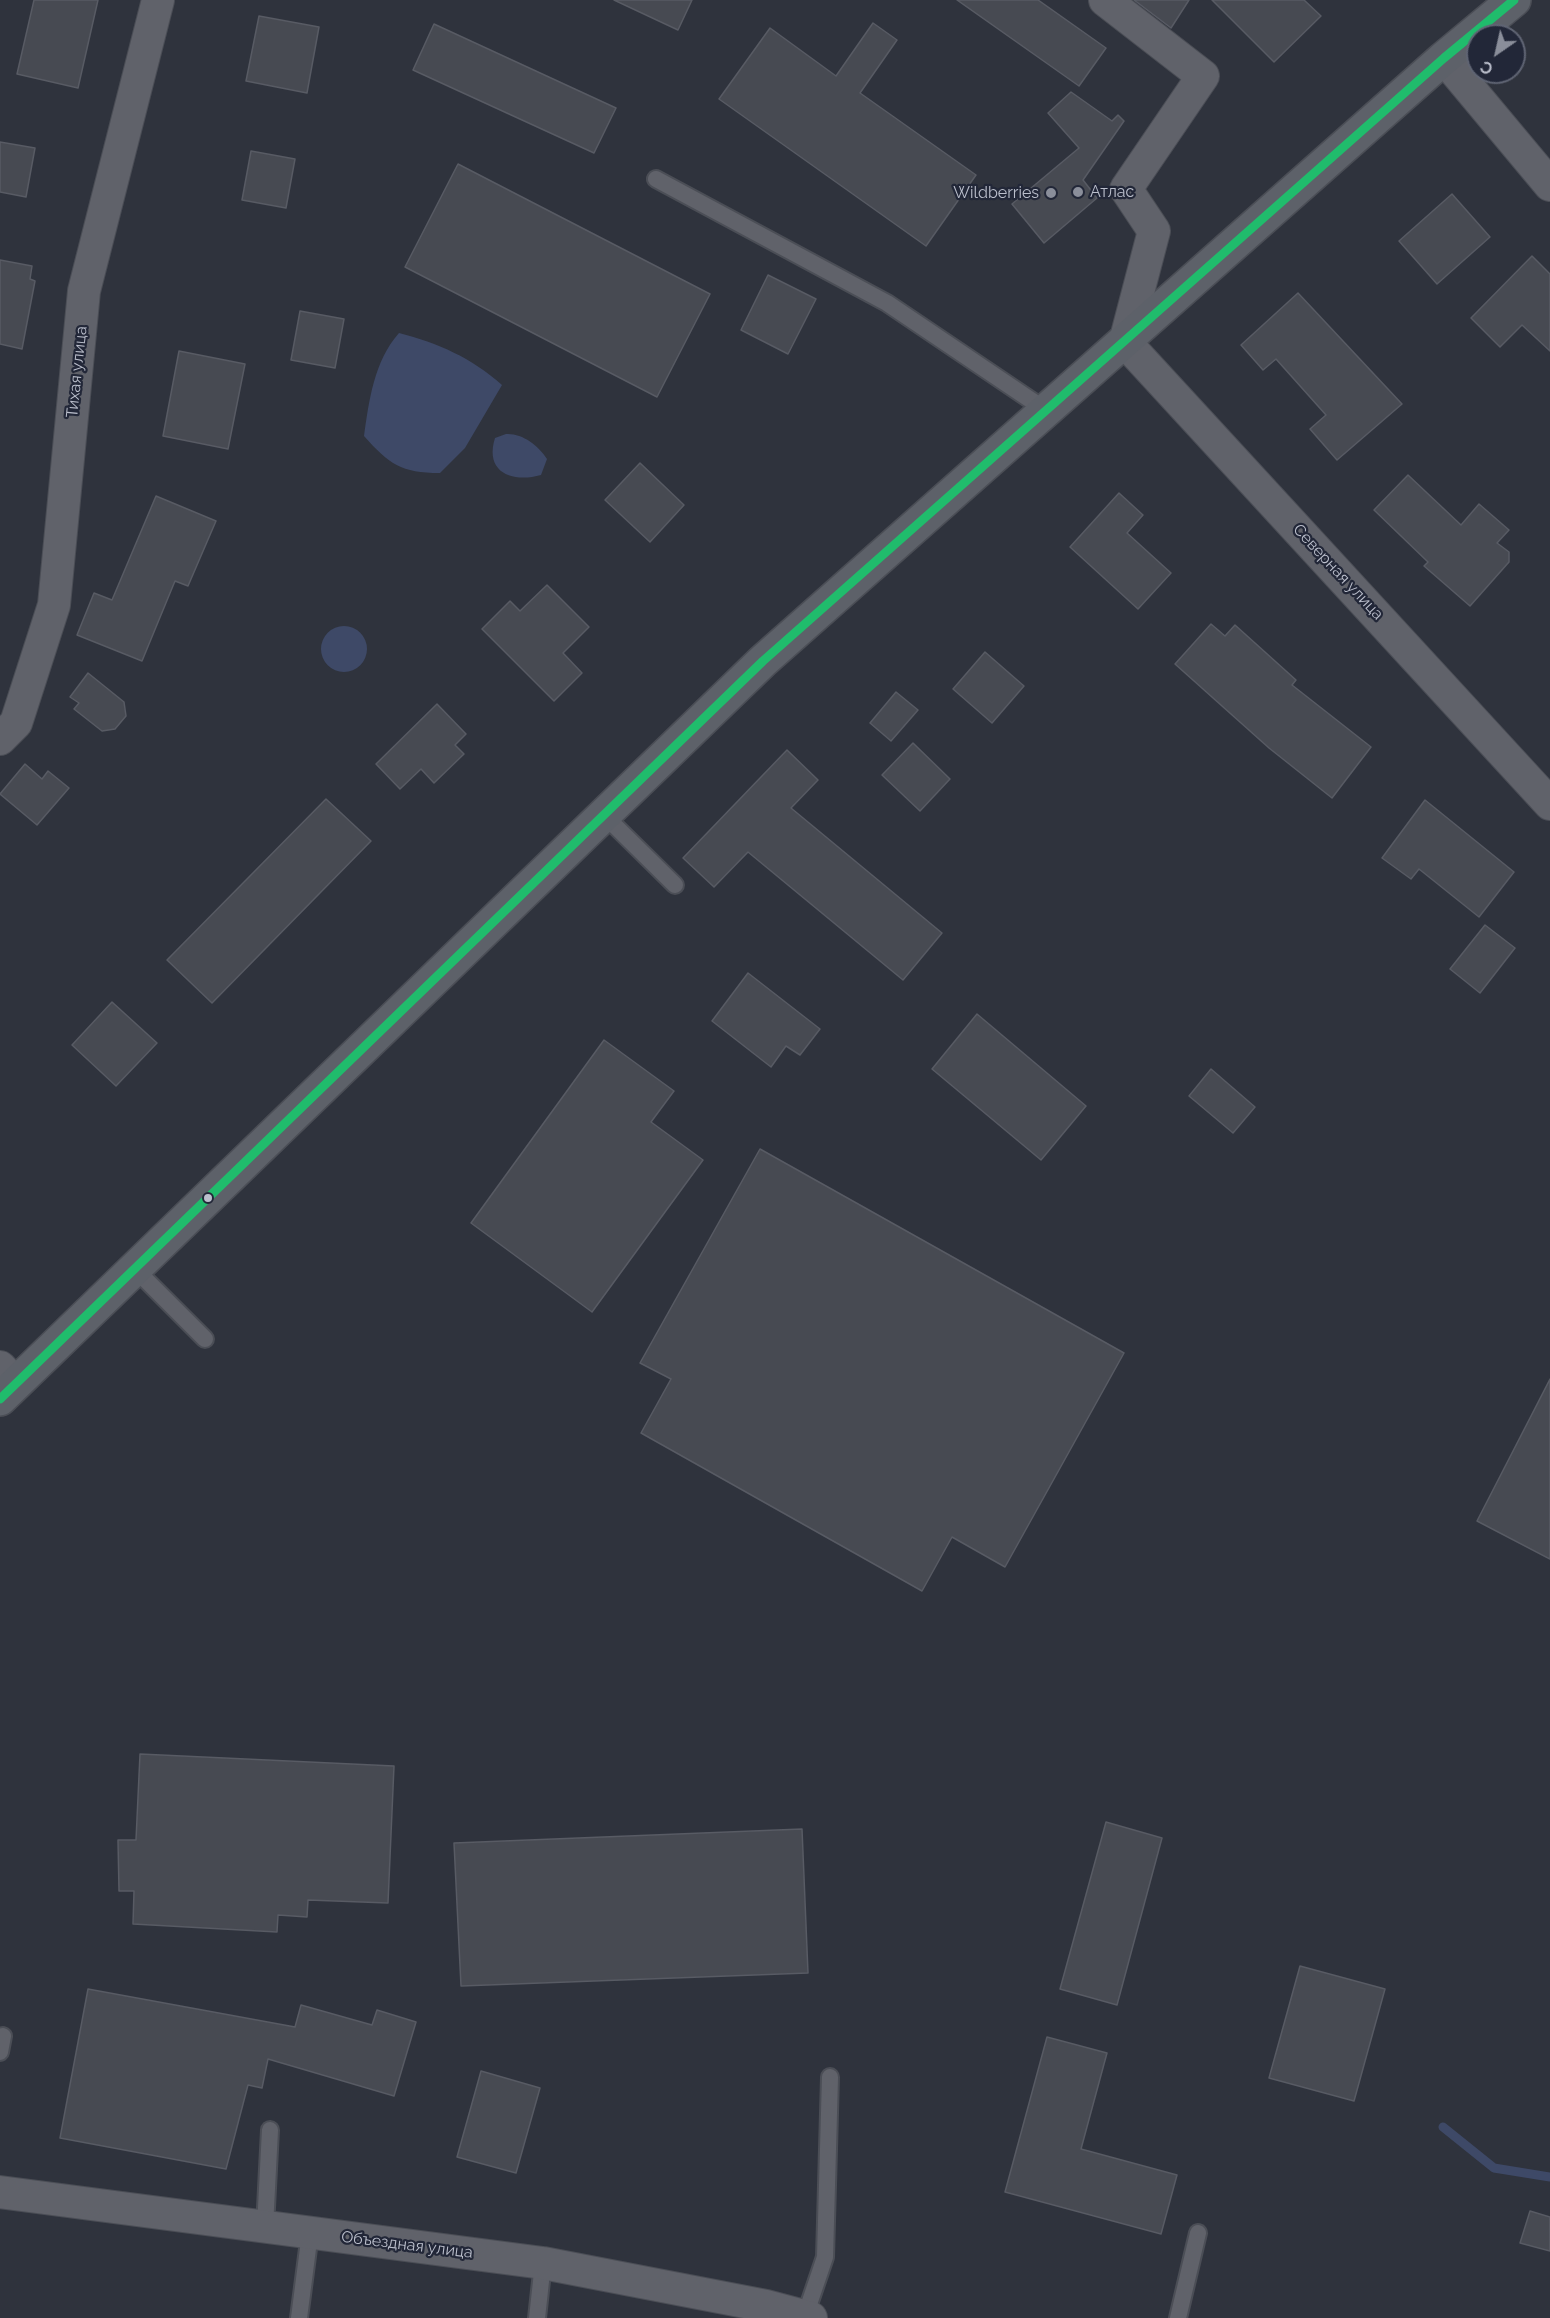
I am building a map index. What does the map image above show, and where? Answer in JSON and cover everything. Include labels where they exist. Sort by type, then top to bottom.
[{"type":"street","name":"Тихая улица","points":[[0,739],[16,723],[54,605],[84,291],[158,0]]},
{"type":"street","points":[[1105,0],[1203,76],[1125,189],[1154,231],[1125,342]]},
{"type":"street","points":[[5,1383],[134,1268],[763,661],[1505,3]]},
{"type":"street","points":[[1444,58],[1550,185]]},
{"type":"street","name":"Северная улица","points":[[1125,342],[1550,804]]},
{"type":"street","name":"Объездная улица","points":[[0,2192],[543,2263],[766,2306],[808,2317]]},
{"type":"lane","points":[[656,179],[887,303],[1047,411]]},
{"type":"lane","points":[[604,814],[675,885]]},
{"type":"lane","points":[[134,1268],[206,1339]]},
{"type":"lane","points":[[808,2317],[825,2257],[830,2077]]},
{"type":"lane","points":[[265,2227],[270,2130]]},
{"type":"lane","points":[[299,2318],[310,2233]]},
{"type":"lane","points":[[1178,2318],[1198,2233]]},
{"type":"lane","points":[[537,2318],[543,2263]]},
{"type":"water","points":[[399,333],[467,359],[502,385],[465,448],[440,473],[405,469],[381,454],[364,436],[378,369]]},
{"type":"water","points":[[506,434],[524,438],[543,454],[547,459],[541,475],[520,478],[503,473],[497,467],[493,450],[495,438]]},
{"type":"water","points":[[344,626],[360,633],[367,649],[360,665],[344,672],[328,665],[321,649],[328,633]]},
{"type":"building","points":[[34,0],[98,0],[78,88],[17,74]]},
{"type":"building","points":[[614,0],[692,0],[678,30]]},
{"type":"building","points":[[957,0],[1038,0],[1106,48],[1079,86]]},
{"type":"building","points":[[1134,0],[1189,0],[1171,28]]},
{"type":"building","points":[[1212,0],[1304,0],[1321,16],[1274,62]]},
{"type":"building","points":[[259,16],[319,27],[307,93],[246,81]]},
{"type":"building","points":[[873,23],[897,40],[860,93],[976,175],[926,246],[719,99],[770,28],[836,76]]},
{"type":"building","points":[[434,24],[616,108],[594,153],[413,70]]},
{"type":"building","points":[[1071,92],[1112,121],[1118,115],[1124,121],[1083,180],[1097,198],[1044,243],[1012,204],[1079,148],[1048,113]]},
{"type":"building","points":[[0,142],[35,148],[26,197],[0,192]]},
{"type":"building","points":[[251,151],[295,159],[286,208],[242,200]]},
{"type":"building","points":[[458,164],[710,294],[657,397],[405,267]]},
{"type":"building","points":[[1452,194],[1490,237],[1437,284],[1399,241]]},
{"type":"building","points":[[1532,256],[1550,274],[1550,351],[1522,325],[1500,347],[1471,318]]},
{"type":"building","points":[[0,260],[32,266],[30,279],[35,281],[22,349],[0,344]]},
{"type":"building","points":[[768,275],[816,299],[788,354],[741,330]]},
{"type":"building","points":[[1298,293],[1402,404],[1337,460],[1310,429],[1326,415],[1276,359],[1263,370],[1241,345]]},
{"type":"building","points":[[300,311],[344,319],[335,368],[291,360]]},
{"type":"building","points":[[179,351],[245,364],[228,449],[163,436]]},
{"type":"building","points":[[640,463],[684,505],[650,542],[605,500]]},
{"type":"building","points":[[1408,475],[1461,525],[1479,504],[1509,530],[1497,543],[1509,552],[1509,562],[1470,606],[1424,566],[1428,562],[1374,510]]},
{"type":"building","points":[[1119,493],[1143,515],[1127,533],[1171,573],[1138,609],[1070,547]]},
{"type":"building","points":[[156,496],[216,521],[188,586],[175,581],[142,661],[77,635],[94,593],[112,600]]},
{"type":"building","points":[[547,585],[589,627],[563,653],[582,673],[554,701],[482,629],[510,601],[520,611]]},
{"type":"building","points":[[1211,624],[1225,636],[1235,625],[1296,680],[1292,685],[1371,747],[1332,798],[1269,748],[1175,664]]},
{"type":"building","points":[[985,652],[1024,686],[992,723],[953,689]]},
{"type":"building","points":[[88,673],[124,702],[126,716],[115,729],[102,731],[74,709],[79,703],[70,697]]},
{"type":"building","points":[[896,692],[918,710],[891,741],[870,723]]},
{"type":"building","points":[[437,704],[466,734],[455,745],[464,754],[434,783],[421,769],[400,789],[376,764]]},
{"type":"building","points":[[913,743],[950,779],[920,811],[882,775]]},
{"type":"building","points":[[787,750],[818,780],[791,808],[942,933],[903,980],[748,852],[714,887],[683,858]]},
{"type":"building","points":[[25,764],[42,779],[48,771],[69,788],[37,825],[0,794]]},
{"type":"building","points":[[326,799],[371,841],[212,1003],[167,960]]},
{"type":"building","points":[[1425,800],[1514,872],[1479,917],[1419,869],[1411,879],[1382,858]]},
{"type":"building","points":[[1485,925],[1515,948],[1480,993],[1450,969]]},
{"type":"building","points":[[748,973],[820,1029],[800,1055],[786,1046],[771,1067],[712,1021]]},
{"type":"building","points":[[112,1002],[157,1043],[116,1086],[72,1045]]},
{"type":"building","points":[[977,1014],[1086,1106],[1041,1160],[932,1069]]},
{"type":"building","points":[[604,1040],[674,1091],[651,1122],[703,1160],[592,1312],[471,1223]]},
{"type":"building","points":[[1211,1069],[1255,1107],[1233,1133],[1189,1096]]},
{"type":"building","points":[[760,1149],[1124,1353],[1005,1567],[952,1537],[922,1591],[641,1433],[671,1379],[640,1363]]},
{"type":"building","points":[[1550,1379],[1550,1559],[1477,1521]]},
{"type":"building","points":[[140,1754],[394,1766],[388,1903],[308,1900],[307,1917],[278,1915],[277,1932],[133,1924],[134,1891],[119,1891],[118,1840],[136,1840]]},
{"type":"building","points":[[1106,1822],[1162,1838],[1117,2005],[1060,1989]]},
{"type":"building","points":[[802,1829],[808,1973],[461,1986],[454,1843]]},
{"type":"building","points":[[1300,1966],[1385,1989],[1354,2101],[1269,2078]]},
{"type":"building","points":[[88,1989],[295,2027],[301,2005],[372,2025],[377,2010],[416,2022],[394,2096],[268,2059],[262,2088],[248,2085],[226,2169],[60,2138]]},
{"type":"building","points":[[1047,2037],[1107,2053],[1081,2149],[1177,2175],[1161,2234],[1005,2192]]},
{"type":"building","points":[[481,2071],[540,2088],[516,2173],[457,2157]]},
{"type":"building","points":[[1530,2211],[1550,2217],[1550,2251],[1520,2243]]},
{"type":"waterway","points":[[1443,2127],[1494,2168],[1550,2177]]},
{"type":"transit line","points":[[0,1399],[763,661],[1444,58],[1514,0]]},
{"type":"place","name":"Атлас","points":[[1078,192]]},
{"type":"place","name":"Wildberries","points":[[1051,193]]}]
